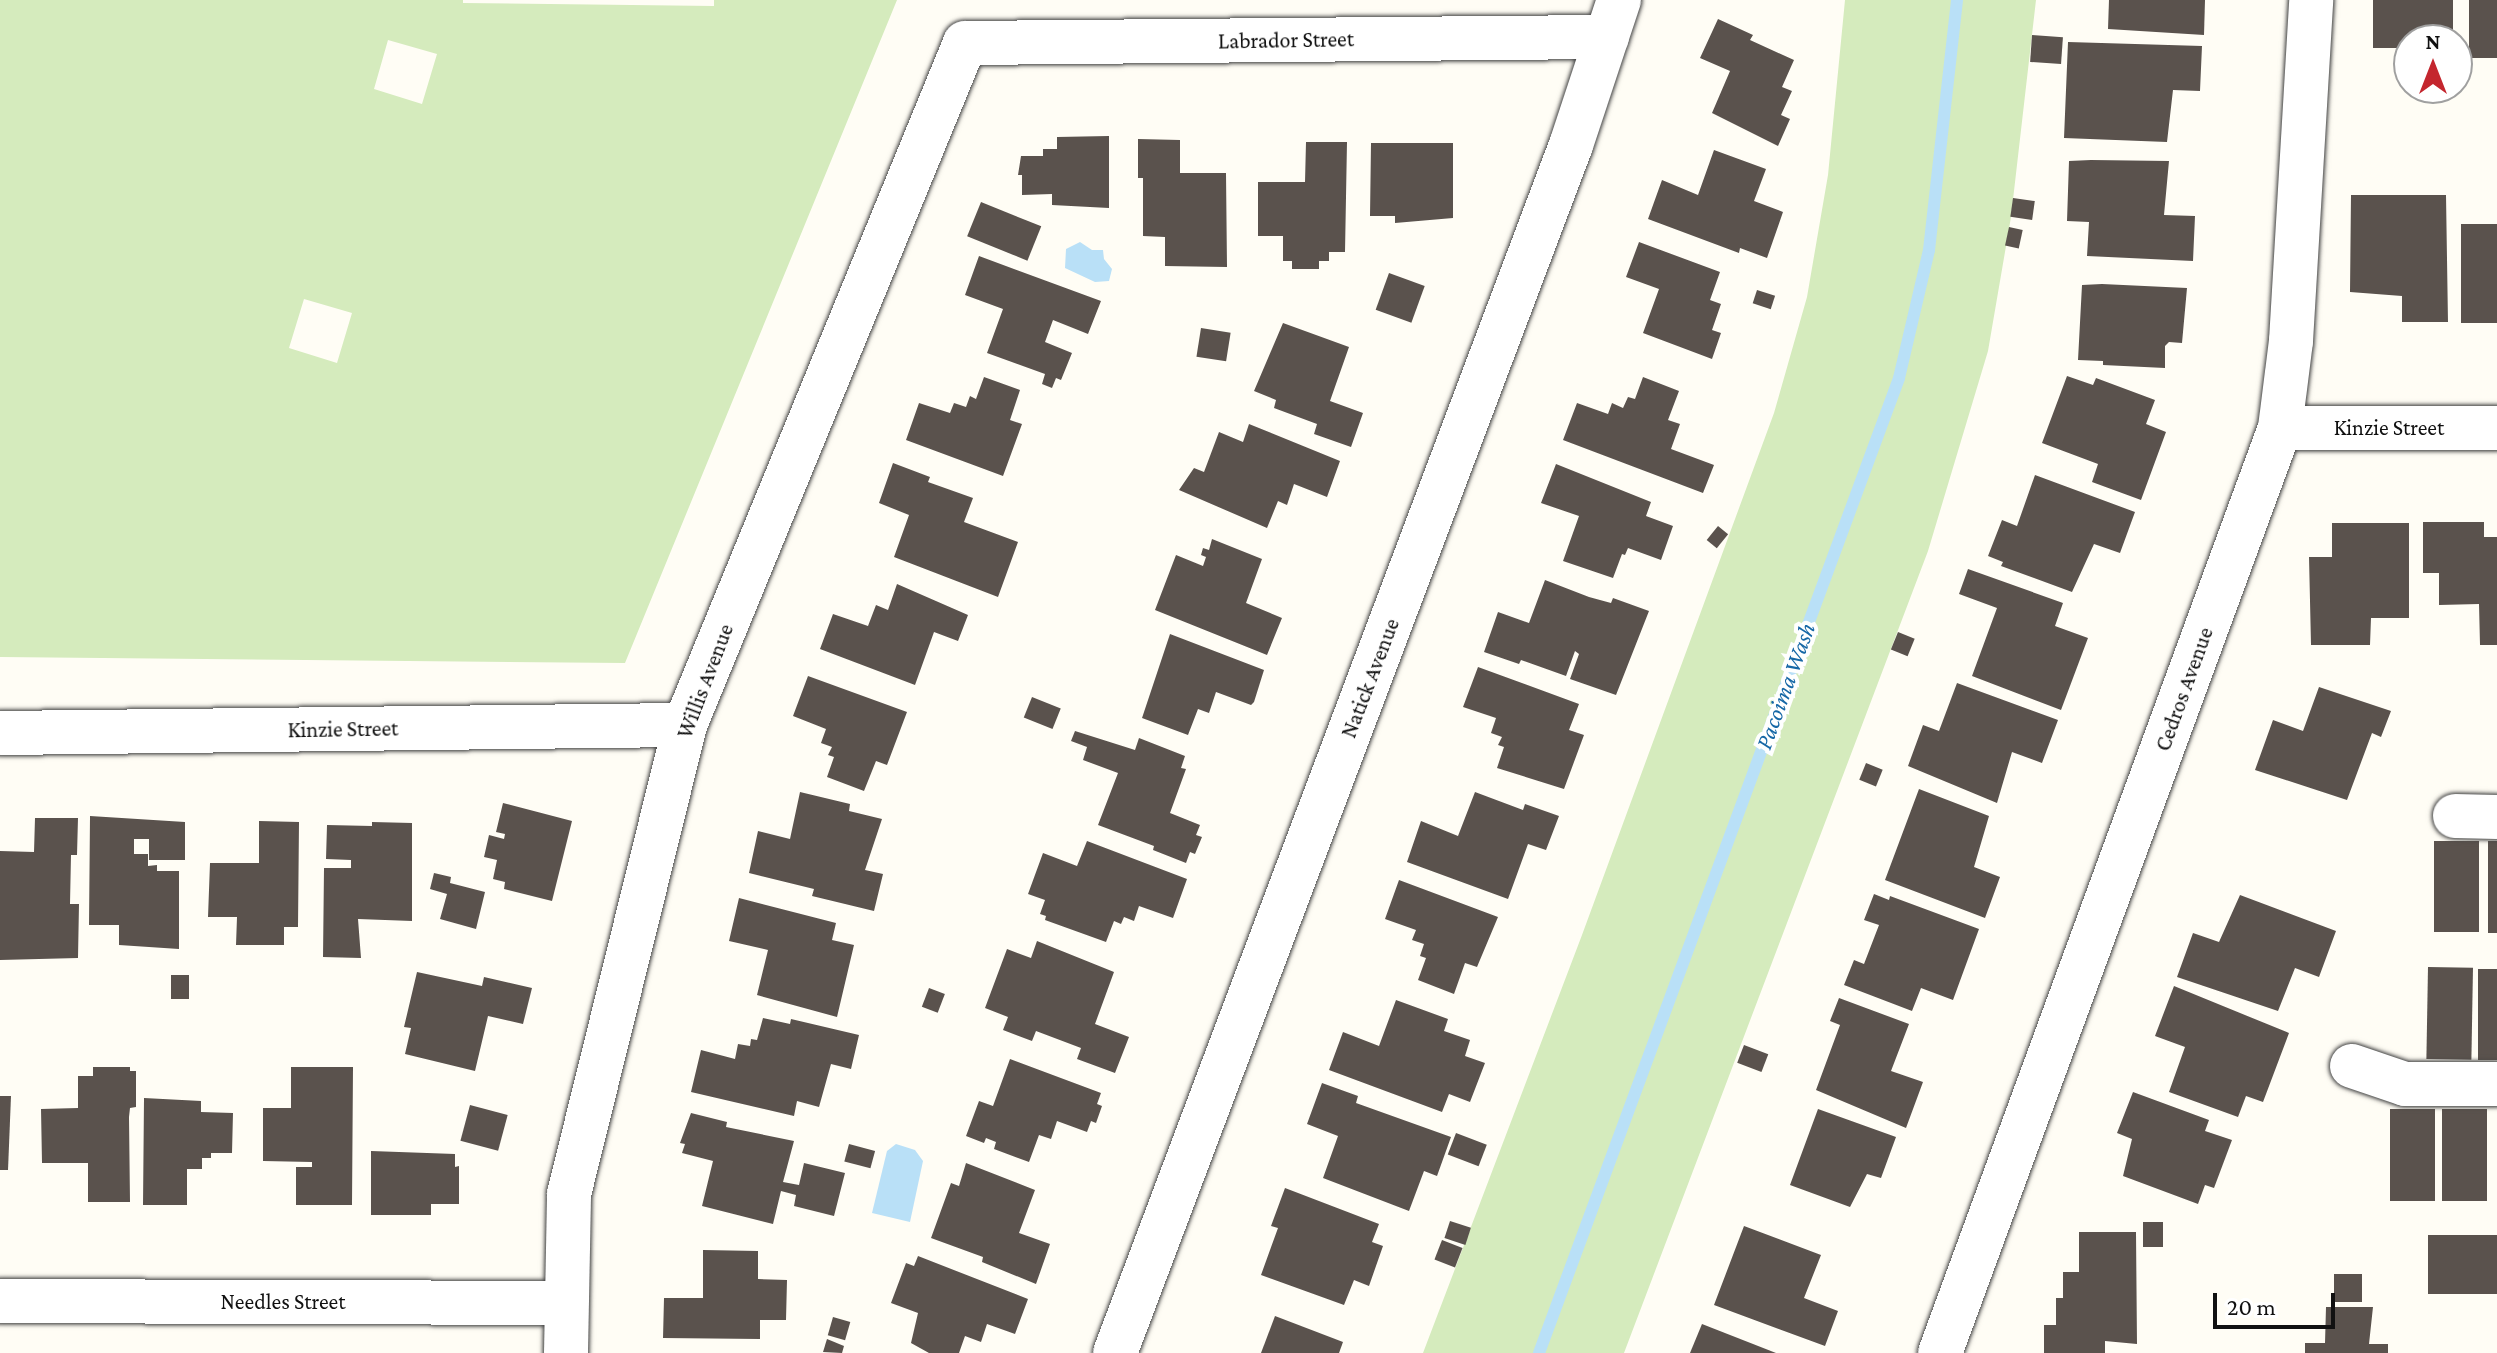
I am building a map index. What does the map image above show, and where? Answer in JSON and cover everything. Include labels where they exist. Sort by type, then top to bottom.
[{"type":"street","name":"Cedros Avenue","points":[[1940,1353],[2280,428],[2291,341],[2311,0]]},
{"type":"street","name":"Labrador Street","points":[[965,43],[1613,18]]},
{"type":"street","name":"Natick Avenue","points":[[1115,1353],[1565,160],[1613,18]]},
{"type":"street","name":"Willis Avenue","points":[[566,1353],[569,1194],[685,725],[965,43]]},
{"type":"street","name":"Kinzie Street","points":[[2280,428],[2497,428]]},
{"type":"street","name":"Kinzie Street","points":[[0,733],[685,725]]},
{"type":"street","points":[[2352,1066],[2405,1084],[2497,1084]]},
{"type":"street","name":"Needles Street","points":[[0,1301],[566,1303]]},
{"type":"green space","points":[[0,0],[463,0],[463,3],[714,6],[714,0],[897,0],[625,663],[0,657]],"holes":[[[388,40],[437,54],[422,104],[374,89]],[[304,299],[352,313],[337,363],[289,348]]]},
{"type":"green space","points":[[1845,0],[2036,0],[2011,217],[1988,351],[1928,551],[1624,1353],[1423,1353],[1582,935],[1774,413],[1807,297],[1828,175]]},
{"type":"water","points":[[1080,242],[1092,250],[1103,250],[1104,259],[1112,269],[1109,281],[1095,282],[1065,268],[1066,249]]},
{"type":"water","points":[[896,1144],[915,1150],[923,1161],[910,1222],[872,1213],[887,1151]]},
{"type":"building","points":[[2109,0],[2205,0],[2204,35],[2108,29]]},
{"type":"building","points":[[2373,0],[2453,0],[2453,24],[2393,24],[2393,48],[2373,48]]},
{"type":"building","points":[[2469,0],[2497,0],[2497,58],[2473,58],[2473,24],[2469,24]]},
{"type":"building","points":[[1718,19],[1753,35],[1750,40],[1794,60],[1782,87],[1792,91],[1781,115],[1790,119],[1778,146],[1712,113],[1730,71],[1700,58]]},
{"type":"building","points":[[2032,35],[2063,37],[2061,64],[2030,62]]},
{"type":"building","points":[[2068,42],[2202,46],[2200,91],[2173,90],[2167,142],[2064,138]]},
{"type":"building","points":[[1109,136],[1109,208],[1052,205],[1052,194],[1022,195],[1022,175],[1018,175],[1021,156],[1043,156],[1043,149],[1057,149],[1057,137]]},
{"type":"building","points":[[1138,139],[1180,140],[1180,173],[1226,173],[1227,267],[1165,266],[1165,237],[1143,236],[1143,178],[1138,178]]},
{"type":"building","points":[[1306,142],[1347,142],[1345,252],[1329,252],[1329,261],[1319,261],[1319,269],[1292,269],[1292,261],[1283,261],[1283,236],[1258,236],[1258,182],[1305,182]]},
{"type":"building","points":[[1371,143],[1453,143],[1453,218],[1395,223],[1395,216],[1370,216]]},
{"type":"building","points":[[1714,150],[1766,169],[1754,201],[1783,212],[1767,258],[1740,248],[1739,253],[1648,219],[1662,180],[1698,195]]},
{"type":"building","points":[[2069,161],[2169,161],[2164,215],[2195,216],[2193,261],[2087,256],[2089,222],[2067,221]]},
{"type":"building","points":[[2351,195],[2446,195],[2448,322],[2402,322],[2402,296],[2350,292]]},
{"type":"building","points":[[2013,198],[2035,201],[2032,220],[2010,217]]},
{"type":"building","points":[[981,202],[1041,226],[1027,261],[967,236]]},
{"type":"building","points":[[2461,224],[2497,224],[2497,323],[2461,323]]},
{"type":"building","points":[[2009,227],[2023,230],[2019,248],[2005,246]]},
{"type":"building","points":[[1639,242],[1720,272],[1710,300],[1721,304],[1712,330],[1721,333],[1712,359],[1643,333],[1659,289],[1626,277]]},
{"type":"building","points":[[979,256],[1101,301],[1088,334],[1053,320],[1045,342],[1072,353],[1061,380],[1056,378],[1052,388],[1042,384],[1045,374],[987,353],[1003,309],[965,295]]},
{"type":"building","points":[[1389,273],[1425,286],[1411,323],[1376,310]]},
{"type":"building","points":[[2082,285],[2187,288],[2182,343],[2169,342],[2165,346],[2165,368],[2103,365],[2103,361],[2078,360]]},
{"type":"building","points":[[1757,290],[1775,296],[1771,309],[1753,303]]},
{"type":"building","points":[[1283,323],[1349,347],[1330,401],[1363,413],[1351,447],[1314,434],[1317,424],[1274,408],[1276,400],[1254,391]]},
{"type":"building","points":[[1201,328],[1231,333],[1226,361],[1196,357]]},
{"type":"building","points":[[2067,376],[2093,385],[2096,378],[2155,400],[2146,424],[2166,432],[2141,500],[2092,482],[2098,464],[2042,443]]},
{"type":"building","points":[[984,377],[1020,390],[1010,420],[1022,424],[1003,476],[906,440],[919,403],[950,413],[954,403],[966,407],[970,396],[976,399]]},
{"type":"building","points":[[1643,377],[1679,391],[1668,420],[1680,424],[1671,449],[1714,465],[1703,493],[1563,440],[1577,403],[1608,414],[1612,403],[1623,408],[1628,397],[1635,399]]},
{"type":"building","points":[[1249,424],[1340,461],[1327,497],[1294,484],[1287,505],[1278,501],[1267,528],[1179,490],[1194,468],[1204,472],[1219,432],[1243,442]]},
{"type":"building","points":[[893,463],[930,477],[928,482],[973,498],[964,522],[1018,542],[998,597],[894,557],[909,515],[879,503]]},
{"type":"building","points":[[1556,464],[1651,502],[1646,516],[1673,526],[1661,560],[1628,548],[1625,555],[1622,554],[1613,578],[1563,561],[1579,516],[1541,503]]},
{"type":"building","points":[[2035,475],[2135,512],[2120,553],[2094,544],[2072,592],[2001,566],[2003,562],[1988,556],[2002,520],[2017,526]]},
{"type":"building","points":[[2423,522],[2484,522],[2484,537],[2497,537],[2497,645],[2480,645],[2479,604],[2439,605],[2439,573],[2423,573]]},
{"type":"building","points":[[2332,523],[2409,523],[2409,618],[2371,618],[2370,645],[2311,645],[2309,557],[2332,557]]},
{"type":"building","points":[[1718,526],[1728,534],[1717,548],[1707,540]]},
{"type":"building","points":[[1212,539],[1262,559],[1246,603],[1282,618],[1267,655],[1155,610],[1176,555],[1203,566],[1206,557],[1201,555],[1203,548],[1209,550]]},
{"type":"building","points":[[1968,569],[2063,603],[2055,626],[2088,638],[2061,710],[1972,676],[1997,608],[1959,594]]},
{"type":"building","points":[[1545,580],[1589,597],[1611,603],[1613,598],[1649,611],[1616,695],[1570,679],[1579,654],[1575,651],[1566,676],[1521,660],[1519,664],[1484,652],[1498,612],[1529,623]]},
{"type":"building","points":[[897,584],[968,615],[958,641],[934,632],[915,685],[820,649],[833,614],[868,626],[876,605],[888,610]]},
{"type":"building","points":[[1898,632],[1915,639],[1908,656],[1891,650]]},
{"type":"building","points":[[1170,634],[1264,670],[1254,702],[1251,705],[1216,692],[1209,713],[1198,709],[1188,735],[1142,718]]},
{"type":"building","points":[[1478,667],[1579,704],[1569,730],[1584,735],[1564,789],[1497,768],[1504,747],[1498,745],[1502,737],[1491,733],[1496,718],[1463,707]]},
{"type":"building","points":[[808,676],[907,712],[887,765],[876,761],[864,791],[827,777],[834,757],[828,755],[832,747],[821,743],[826,729],[793,716]]},
{"type":"building","points":[[1957,683],[2058,720],[2042,763],[2012,752],[1997,803],[1908,766],[1923,725],[1939,731]]},
{"type":"building","points":[[2319,687],[2391,711],[2381,737],[2372,733],[2347,800],[2255,770],[2273,720],[2303,731]]},
{"type":"building","points":[[1032,697],[1061,709],[1053,729],[1024,717]]},
{"type":"building","points":[[1075,731],[1135,750],[1139,738],[1185,756],[1181,768],[1186,769],[1170,813],[1200,825],[1196,835],[1202,837],[1195,854],[1190,852],[1186,863],[1153,850],[1154,846],[1098,825],[1118,773],[1083,760],[1087,747],[1071,741]]},
{"type":"building","points":[[1866,763],[1883,770],[1876,786],[1859,780]]},
{"type":"building","points":[[1919,789],[1989,816],[1974,867],[2000,877],[1985,918],[1885,880]]},
{"type":"building","points":[[800,792],[850,804],[849,811],[882,819],[865,870],[883,874],[874,911],[812,896],[814,889],[749,873],[758,831],[790,839]]},
{"type":"building","points":[[1475,792],[1523,810],[1525,804],[1559,816],[1546,850],[1528,844],[1508,899],[1407,862],[1421,821],[1458,836]]},
{"type":"building","points":[[503,803],[572,821],[552,901],[504,889],[505,882],[493,879],[497,860],[484,857],[489,835],[504,839],[505,834],[496,832]]},
{"type":"building","points":[[90,816],[185,822],[185,860],[149,860],[149,839],[134,839],[134,854],[148,854],[148,866],[157,865],[157,871],[179,871],[179,949],[119,945],[119,925],[89,925]]},
{"type":"building","points":[[35,818],[78,818],[77,855],[71,855],[70,904],[79,904],[78,958],[0,960],[0,851],[34,852]]},
{"type":"building","points":[[259,821],[299,822],[298,927],[284,927],[284,945],[236,945],[237,917],[208,917],[210,863],[259,863]]},
{"type":"building","points":[[372,822],[412,823],[412,921],[358,919],[361,958],[323,957],[324,868],[351,868],[351,860],[326,859],[327,825],[372,826]]},
{"type":"building","points":[[1087,841],[1187,879],[1173,918],[1139,906],[1134,921],[1124,917],[1121,924],[1114,921],[1106,942],[1045,920],[1046,916],[1040,914],[1045,900],[1028,894],[1043,853],[1077,866]]},
{"type":"building","points":[[2434,841],[2479,841],[2479,932],[2434,932]]},
{"type":"building","points":[[2488,841],[2497,841],[2497,933],[2488,933]]},
{"type":"building","points":[[434,873],[451,877],[450,883],[485,892],[476,929],[440,919],[447,894],[430,889]]},
{"type":"building","points":[[1399,880],[1498,917],[1477,967],[1465,963],[1454,994],[1418,980],[1426,958],[1420,956],[1424,944],[1412,940],[1416,930],[1385,919]]},
{"type":"building","points":[[1874,894],[1889,900],[1890,896],[1979,929],[1953,1000],[1921,988],[1912,1011],[1844,985],[1854,960],[1864,964],[1879,925],[1864,920]]},
{"type":"building","points":[[2240,895],[2336,931],[2319,977],[2295,968],[2278,1011],[2177,977],[2193,933],[2219,942]]},
{"type":"building","points":[[739,898],[836,923],[832,940],[854,945],[837,1017],[757,995],[768,950],[729,941]]},
{"type":"building","points":[[1037,941],[1114,972],[1095,1024],[1129,1037],[1115,1073],[1077,1059],[1081,1048],[1036,1031],[1032,1041],[1003,1030],[1008,1017],[985,1008],[1007,949],[1031,958]]},
{"type":"building","points":[[2428,967],[2473,968],[2471,1060],[2426,1059]]},
{"type":"building","points":[[2478,969],[2497,969],[2497,1060],[2478,1060]]},
{"type":"building","points":[[417,972],[482,986],[484,977],[532,988],[523,1024],[488,1016],[475,1071],[405,1054],[411,1028],[404,1027]]},
{"type":"building","points":[[171,975],[189,975],[189,999],[171,999]]},
{"type":"building","points":[[2174,986],[2289,1033],[2263,1102],[2246,1096],[2238,1117],[2169,1092],[2185,1047],[2155,1036]]},
{"type":"building","points":[[929,988],[945,994],[938,1013],[922,1007]]},
{"type":"building","points":[[1839,998],[1909,1024],[1891,1071],[1923,1082],[1906,1128],[1816,1090],[1840,1025],[1830,1021]]},
{"type":"building","points":[[1396,1000],[1448,1019],[1444,1031],[1470,1040],[1465,1056],[1485,1063],[1470,1102],[1449,1094],[1442,1112],[1329,1070],[1343,1032],[1379,1046]]},
{"type":"building","points":[[763,1018],[790,1024],[791,1019],[859,1035],[851,1069],[831,1064],[819,1107],[797,1101],[794,1116],[691,1092],[701,1050],[735,1059],[738,1044],[750,1046],[751,1039],[757,1040]]},
{"type":"building","points":[[1744,1045],[1768,1054],[1761,1072],[1737,1063]]},
{"type":"building","points":[[1010,1059],[1101,1093],[1097,1104],[1102,1106],[1096,1123],[1091,1121],[1087,1132],[1057,1121],[1051,1139],[1039,1135],[1029,1162],[994,1149],[996,1142],[986,1138],[984,1143],[966,1136],[979,1101],[993,1106]]},
{"type":"building","points":[[93,1067],[130,1067],[130,1071],[136,1071],[136,1107],[130,1108],[129,1117],[130,1202],[88,1202],[88,1163],[42,1163],[41,1109],[78,1108],[78,1076],[93,1076]]},
{"type":"building","points":[[291,1067],[353,1067],[352,1205],[296,1205],[296,1167],[312,1167],[312,1162],[263,1161],[263,1108],[291,1108]]},
{"type":"building","points":[[1322,1083],[1358,1096],[1356,1103],[1451,1137],[1437,1176],[1424,1171],[1409,1211],[1323,1178],[1338,1136],[1307,1124]]},
{"type":"building","points":[[2133,1092],[2209,1120],[2205,1131],[2232,1140],[2214,1188],[2205,1185],[2198,1204],[2123,1176],[2132,1139],[2117,1133]]},
{"type":"building","points":[[0,1096],[11,1096],[8,1170],[0,1170]]},
{"type":"building","points":[[144,1098],[201,1101],[201,1112],[233,1113],[232,1153],[211,1153],[211,1158],[202,1158],[202,1169],[187,1169],[187,1205],[143,1205]]},
{"type":"building","points":[[470,1105],[508,1115],[498,1151],[460,1141]]},
{"type":"building","points":[[1818,1109],[1896,1137],[1881,1178],[1867,1174],[1850,1207],[1790,1185]]},
{"type":"building","points":[[2390,1109],[2435,1109],[2435,1201],[2390,1201]]},
{"type":"building","points":[[2442,1109],[2487,1109],[2487,1201],[2442,1201]]},
{"type":"building","points":[[691,1113],[727,1122],[726,1127],[794,1141],[783,1182],[799,1185],[804,1163],[845,1173],[834,1216],[794,1206],[796,1195],[781,1191],[773,1224],[702,1206],[713,1161],[682,1153],[685,1144],[680,1143]]},
{"type":"building","points":[[1456,1133],[1487,1145],[1479,1166],[1448,1154]]},
{"type":"building","points":[[849,1144],[875,1151],[870,1168],[844,1161]]},
{"type":"building","points":[[371,1151],[455,1154],[455,1167],[459,1166],[459,1204],[431,1204],[431,1215],[371,1215]]},
{"type":"building","points":[[966,1163],[1035,1190],[1019,1233],[1050,1244],[1036,1284],[982,1262],[983,1257],[931,1238],[951,1183],[959,1186]]},
{"type":"building","points":[[1285,1188],[1379,1224],[1372,1242],[1383,1246],[1369,1286],[1354,1280],[1344,1305],[1261,1275],[1278,1228],[1271,1226]]},
{"type":"building","points":[[1450,1221],[1471,1228],[1465,1245],[1444,1238]]},
{"type":"building","points":[[2143,1222],[2163,1222],[2163,1247],[2143,1247]]},
{"type":"building","points":[[1744,1226],[1821,1255],[1804,1298],[1838,1311],[1825,1346],[1714,1305]]},
{"type":"building","points":[[2079,1232],[2136,1232],[2137,1344],[2105,1341],[2105,1353],[2044,1353],[2044,1325],[2056,1325],[2056,1298],[2063,1298],[2063,1272],[2079,1272]]},
{"type":"building","points":[[2428,1235],[2497,1235],[2497,1294],[2428,1294]]},
{"type":"building","points":[[1442,1240],[1463,1248],[1455,1267],[1434,1260]]},
{"type":"building","points":[[703,1250],[758,1251],[758,1279],[787,1280],[786,1320],[760,1320],[760,1339],[663,1338],[664,1298],[703,1298]]},
{"type":"building","points":[[918,1256],[1028,1299],[1015,1334],[987,1324],[981,1342],[965,1336],[959,1353],[929,1353],[911,1343],[918,1313],[891,1303],[906,1263],[914,1266]]},
{"type":"building","points":[[2334,1274],[2362,1274],[2362,1302],[2334,1302]]},
{"type":"building","points":[[2326,1307],[2373,1307],[2369,1344],[2388,1344],[2388,1353],[2305,1353],[2305,1343],[2325,1343]]},
{"type":"building","points":[[1275,1316],[1343,1342],[1339,1353],[1261,1353]]},
{"type":"building","points":[[833,1317],[850,1322],[845,1340],[828,1335]]},
{"type":"building","points":[[1702,1324],[1776,1353],[1690,1353]]},
{"type":"building","points":[[827,1339],[844,1346],[842,1353],[823,1352]]},
{"type":"waterway","name":"Pacoima Wash","points":[[1539,1353],[1899,378],[1929,250],[1957,0]]}]
